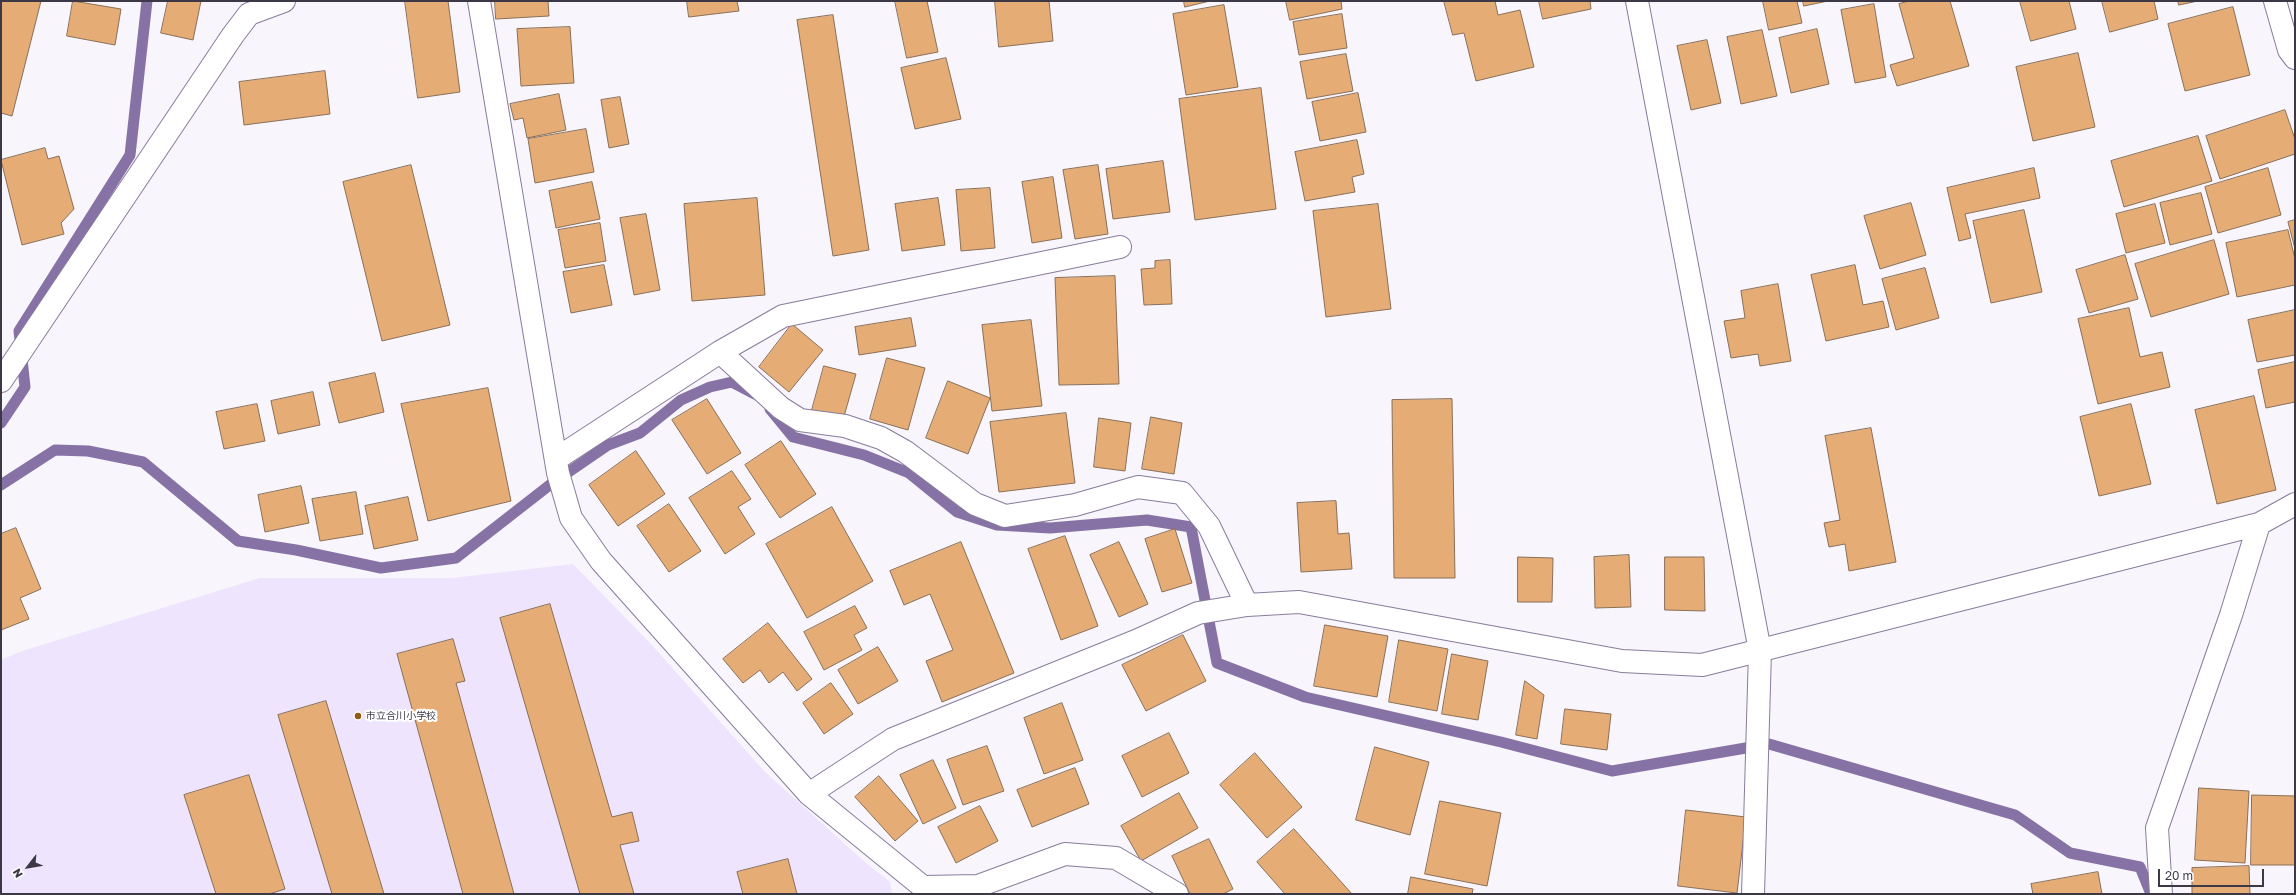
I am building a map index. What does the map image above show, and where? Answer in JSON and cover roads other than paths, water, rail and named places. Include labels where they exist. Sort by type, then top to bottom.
[{"type":"street","points":[[1,381],[249,8],[284,1]]},
{"type":"street","points":[[479,1],[557,466],[571,518],[601,561],[810,794],[923,887],[978,886],[1065,854],[1116,858],[1178,894]]},
{"type":"street","points":[[1637,1],[1760,651],[1753,894]]},
{"type":"street","points":[[2275,1],[2289,50],[2295,58]]},
{"type":"street","points":[[557,466],[720,352],[783,316],[1120,246]]},
{"type":"street","points":[[720,352],[781,408],[800,420],[845,426],[881,438],[906,452],[975,504],[1005,516],[1075,505],[1138,487],[1182,493],[1209,526],[1247,605]]},
{"type":"street","points":[[810,794],[894,739],[1136,641],[1198,613],[1247,605],[1299,602],[1622,661],[1702,665],[2259,524],[2295,504]]},
{"type":"street","points":[[2161,894],[2157,828],[2231,615],[2259,524]]},
{"type":"waterway","points":[[1,423],[25,387],[19,331],[130,155],[147,1]]},
{"type":"waterway","points":[[1,485],[55,450],[88,451],[143,462],[238,541],[296,550],[381,568],[456,558],[551,484],[608,445],[640,433],[681,400],[710,387],[732,382],[755,394]]},
{"type":"waterway","points":[[770,409],[793,437],[864,455],[909,473],[957,512],[997,525],[1050,528],[1147,520],[1191,527],[1217,663],[1305,697],[1501,742],[1612,771],[1769,744],[2015,815],[2070,853],[2140,867],[2151,894]]},
{"type":"place","name":"市立合川小学校","points":[[358,716]]}]
